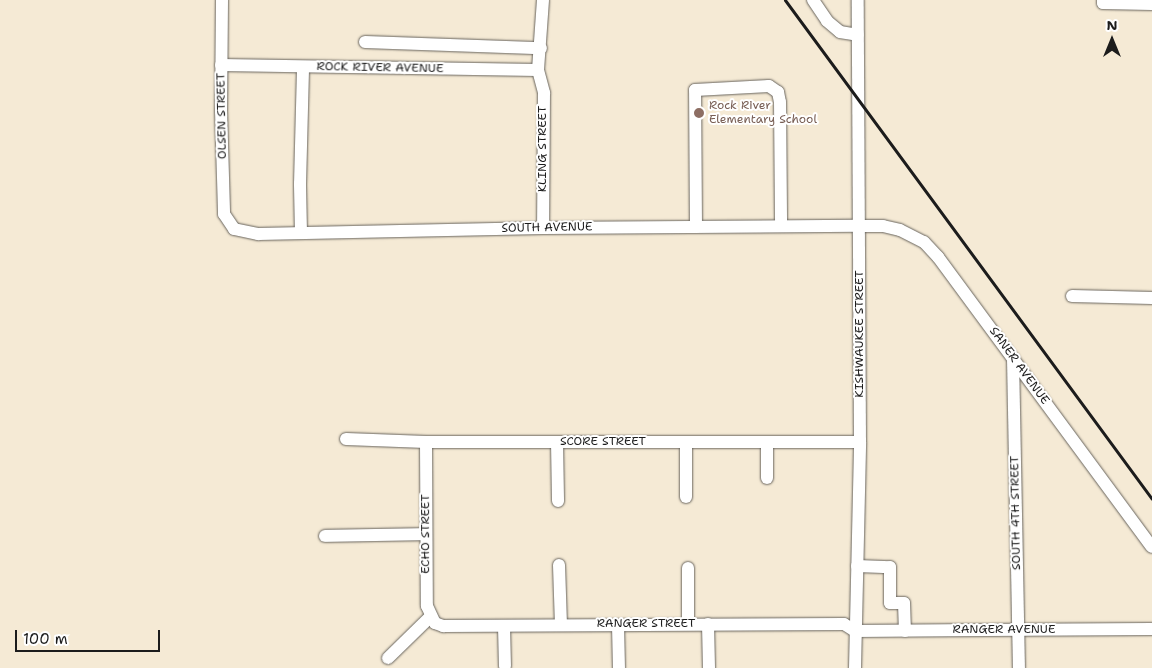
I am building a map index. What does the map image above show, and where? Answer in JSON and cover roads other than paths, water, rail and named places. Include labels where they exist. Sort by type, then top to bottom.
[{"type":"street","name":"OLSEN STREET","points":[[222,0],[224,214],[234,230]]},
{"type":"street","points":[[538,70],[543,0]]},
{"type":"street","points":[[813,0],[827,21],[840,32],[858,36]]},
{"type":"street","name":"KISHWAUKEE STREET","points":[[855,668],[860,442],[858,0]]},
{"type":"street","points":[[1103,1],[1152,4]]},
{"type":"street","points":[[365,42],[541,48]]},
{"type":"street","name":"ROCK RIVER AVENUE","points":[[222,65],[538,70]]},
{"type":"street","points":[[301,233],[300,184],[303,67]]},
{"type":"street","name":"KLING STREET","points":[[538,70],[544,93],[543,228]]},
{"type":"street","points":[[696,227],[695,90],[769,86],[778,92],[780,102],[781,226]]},
{"type":"street","name":"SOUTH AVENUE","points":[[234,230],[258,234],[543,228],[860,226]]},
{"type":"street","name":"SANER AVENUE","points":[[860,226],[892,228],[924,242],[1013,358],[1152,547]]},
{"type":"street","points":[[1072,296],[1152,298]]},
{"type":"street","name":"SOUTH 4TH STREET","points":[[1013,358],[1019,668]]},
{"type":"street","name":"SCORE STREET","points":[[346,439],[426,442],[860,442]]},
{"type":"street","name":"ECHO STREET","points":[[426,442],[427,606],[433,620]]},
{"type":"street","points":[[557,442],[558,501]]},
{"type":"street","points":[[686,442],[686,497]]},
{"type":"street","points":[[767,442],[767,478]]},
{"type":"street","points":[[325,536],[426,534]]},
{"type":"street","points":[[559,565],[561,625]]},
{"type":"street","points":[[857,566],[890,567],[890,603],[904,603],[905,631]]},
{"type":"street","points":[[688,568],[688,624]]},
{"type":"street","points":[[388,658],[433,620]]},
{"type":"street","name":"RANGER STREET","points":[[433,620],[451,627],[844,624],[855,631]]},
{"type":"street","points":[[708,624],[709,668]]},
{"type":"street","points":[[618,625],[619,668]]},
{"type":"street","points":[[504,626],[505,666]]},
{"type":"street","name":"RANGER AVENUE","points":[[855,631],[1152,629]]},
{"type":"railway","points":[[785,0],[1152,499]]},
{"type":"place","name":"Rock River Elementary School","points":[[699,113]]}]
